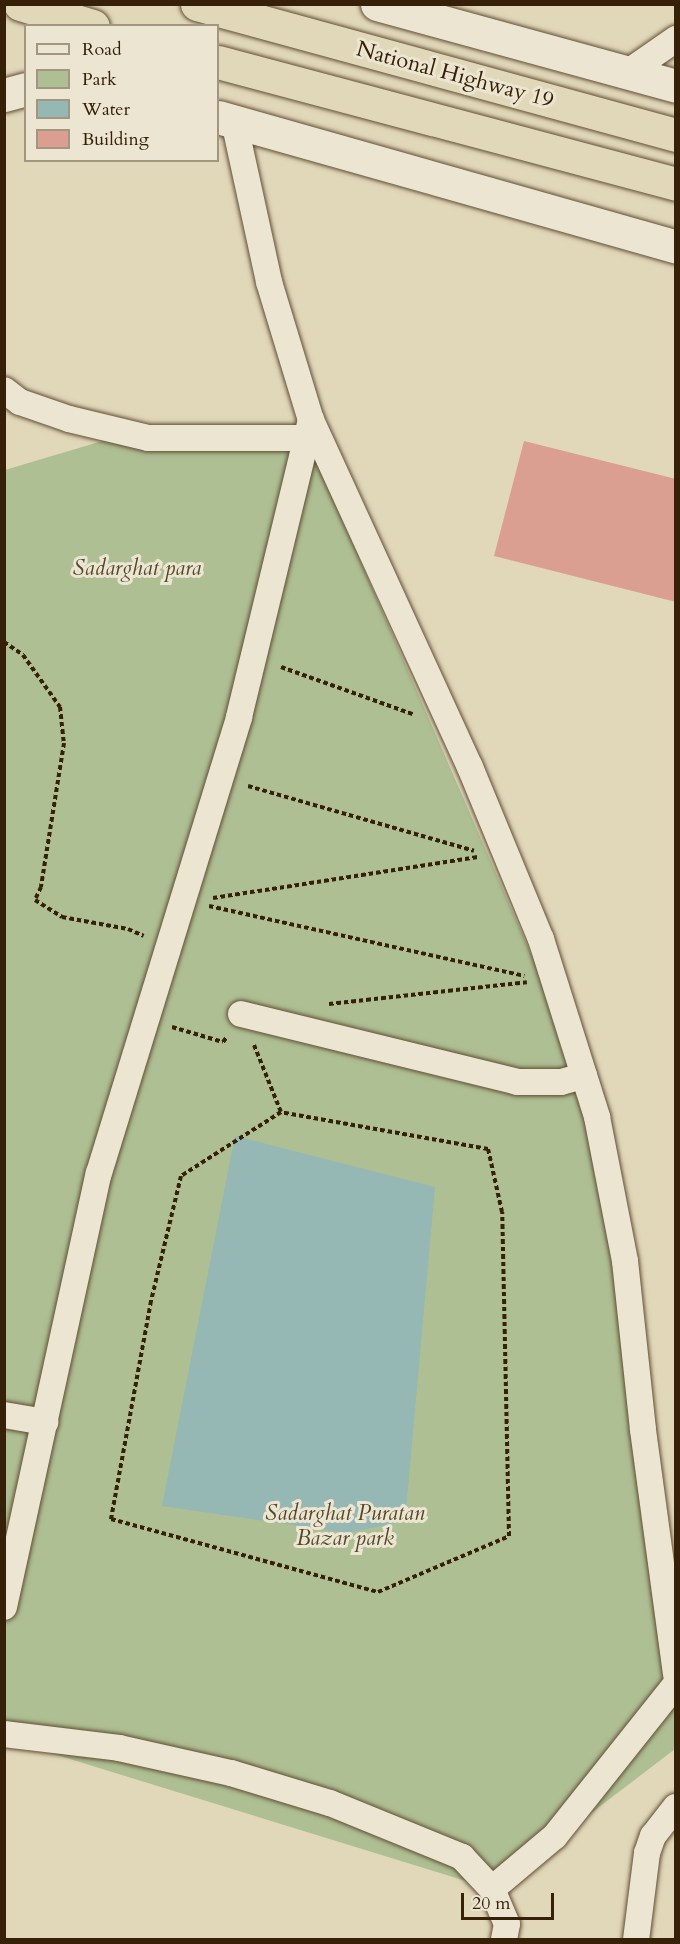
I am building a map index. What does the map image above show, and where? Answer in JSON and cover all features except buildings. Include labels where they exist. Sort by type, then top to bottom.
[{"type":"highway","points":[[20,4],[86,24]]},
{"type":"highway","name":"National Highway 19","points":[[198,4],[675,135]]},
{"type":"highway","points":[[219,62],[675,184]]},
{"type":"main road","points":[[377,4],[675,86]]},
{"type":"main road","points":[[4,95],[24,90]]},
{"type":"main road","points":[[226,119],[675,247]]},
{"type":"street","points":[[627,73],[675,39]]},
{"type":"street","points":[[226,119],[309,429],[470,767],[532,918],[597,1117],[626,1261],[643,1430],[675,1674]]},
{"type":"street","points":[[4,390],[20,402],[69,419],[148,438],[309,429]]},
{"type":"street","points":[[4,1607],[99,1173],[255,657],[309,429]]},
{"type":"street","points":[[241,1014],[517,1082],[561,1082],[584,1076]]},
{"type":"street","points":[[4,1415],[45,1422]]},
{"type":"street","points":[[492,1889],[555,1836],[675,1684]]},
{"type":"street","points":[[4,1734],[131,1750],[231,1773],[330,1803],[462,1857],[492,1889],[507,1924],[504,1940]]},
{"type":"street","points":[[636,1940],[647,1853],[653,1836],[675,1807]]},
{"type":"path","points":[[4,642],[23,655],[60,707],[64,743],[41,887],[35,900],[62,917],[128,929],[156,940]]},
{"type":"path","points":[[255,657],[419,716]]},
{"type":"path","points":[[220,778],[488,855],[201,902],[531,979],[322,1005]]},
{"type":"path","points":[[145,1019],[223,1042],[241,1014]]},
{"type":"path","points":[[241,1014],[281,1112]]},
{"type":"path","points":[[281,1112],[488,1149],[502,1212],[509,1536],[378,1592],[111,1519],[152,1301],[181,1176],[281,1112]]},
{"type":"green space","name":"Sadarghat Puratan Bazar park","points":[[129,433],[307,438],[584,1076],[675,1682],[675,1749],[492,1889],[5,1739],[5,470]]},
{"type":"water","points":[[235,1136],[435,1187],[405,1521],[347,1533],[162,1506]]},
{"type":"park label","name":"Sadarghat para","points":[[137,569]]}]
